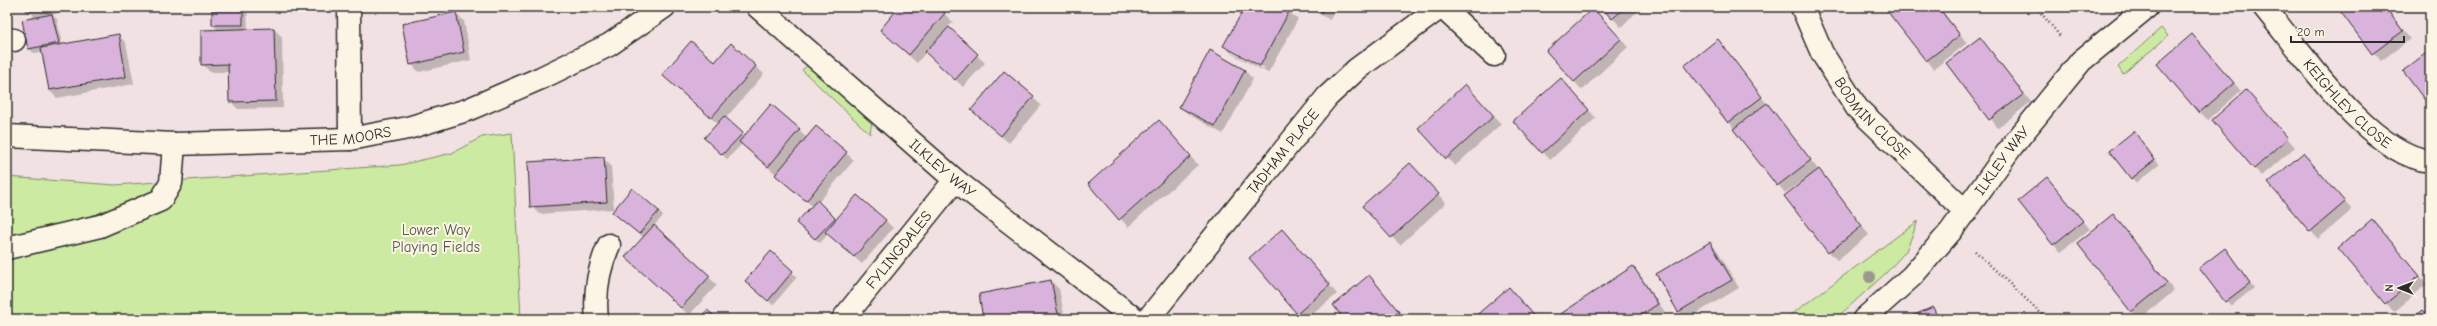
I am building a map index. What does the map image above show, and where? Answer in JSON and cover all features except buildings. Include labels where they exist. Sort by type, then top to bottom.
[{"type":"street","points":[[349,7],[350,139]]},
{"type":"street","name":"THE MOORS","points":[[7,136],[174,144],[350,139],[408,128],[467,110],[541,78],[609,44],[664,7]]},
{"type":"street","name":"ILKLEY WAY","points":[[758,7],[955,180],[1135,319]]},
{"type":"street","name":"TADHAM PLACE","points":[[1148,319],[1327,97],[1357,69],[1441,7],[1494,55]]},
{"type":"street","name":"BODMIN CLOSE","points":[[1802,7],[1822,53],[1857,108],[1966,212]]},
{"type":"street","name":"ILKLEY WAY","points":[[1864,319],[1912,276],[1951,231],[2012,146],[2081,61],[2147,7]]},
{"type":"street","name":"KEIGHLEY CLOSE","points":[[2264,7],[2342,102],[2374,133],[2399,151],[2430,161]]},
{"type":"street","points":[[7,248],[100,226],[161,200],[171,183],[174,144]]},
{"type":"street","name":"FYLINGDALES","points":[[843,319],[955,180]]},
{"type":"street","points":[[597,319],[597,282],[600,264],[609,245]]},
{"type":"path","points":[[2036,7],[2081,61]]},
{"type":"path","points":[[1951,231],[1991,265],[2047,319]]},
{"type":"green space","points":[[2161,28],[2168,36],[2123,74],[2118,67]]},
{"type":"green space","points":[[810,63],[873,114],[870,134],[802,70]]},
{"type":"green space","name":"Lower Way Playing Fields","points":[[512,133],[521,319],[7,319],[7,177],[115,185],[400,165],[452,153],[482,137]]},
{"type":"green space","points":[[1918,221],[1906,251],[1886,273],[1842,313],[1833,319],[1785,319]]}]
